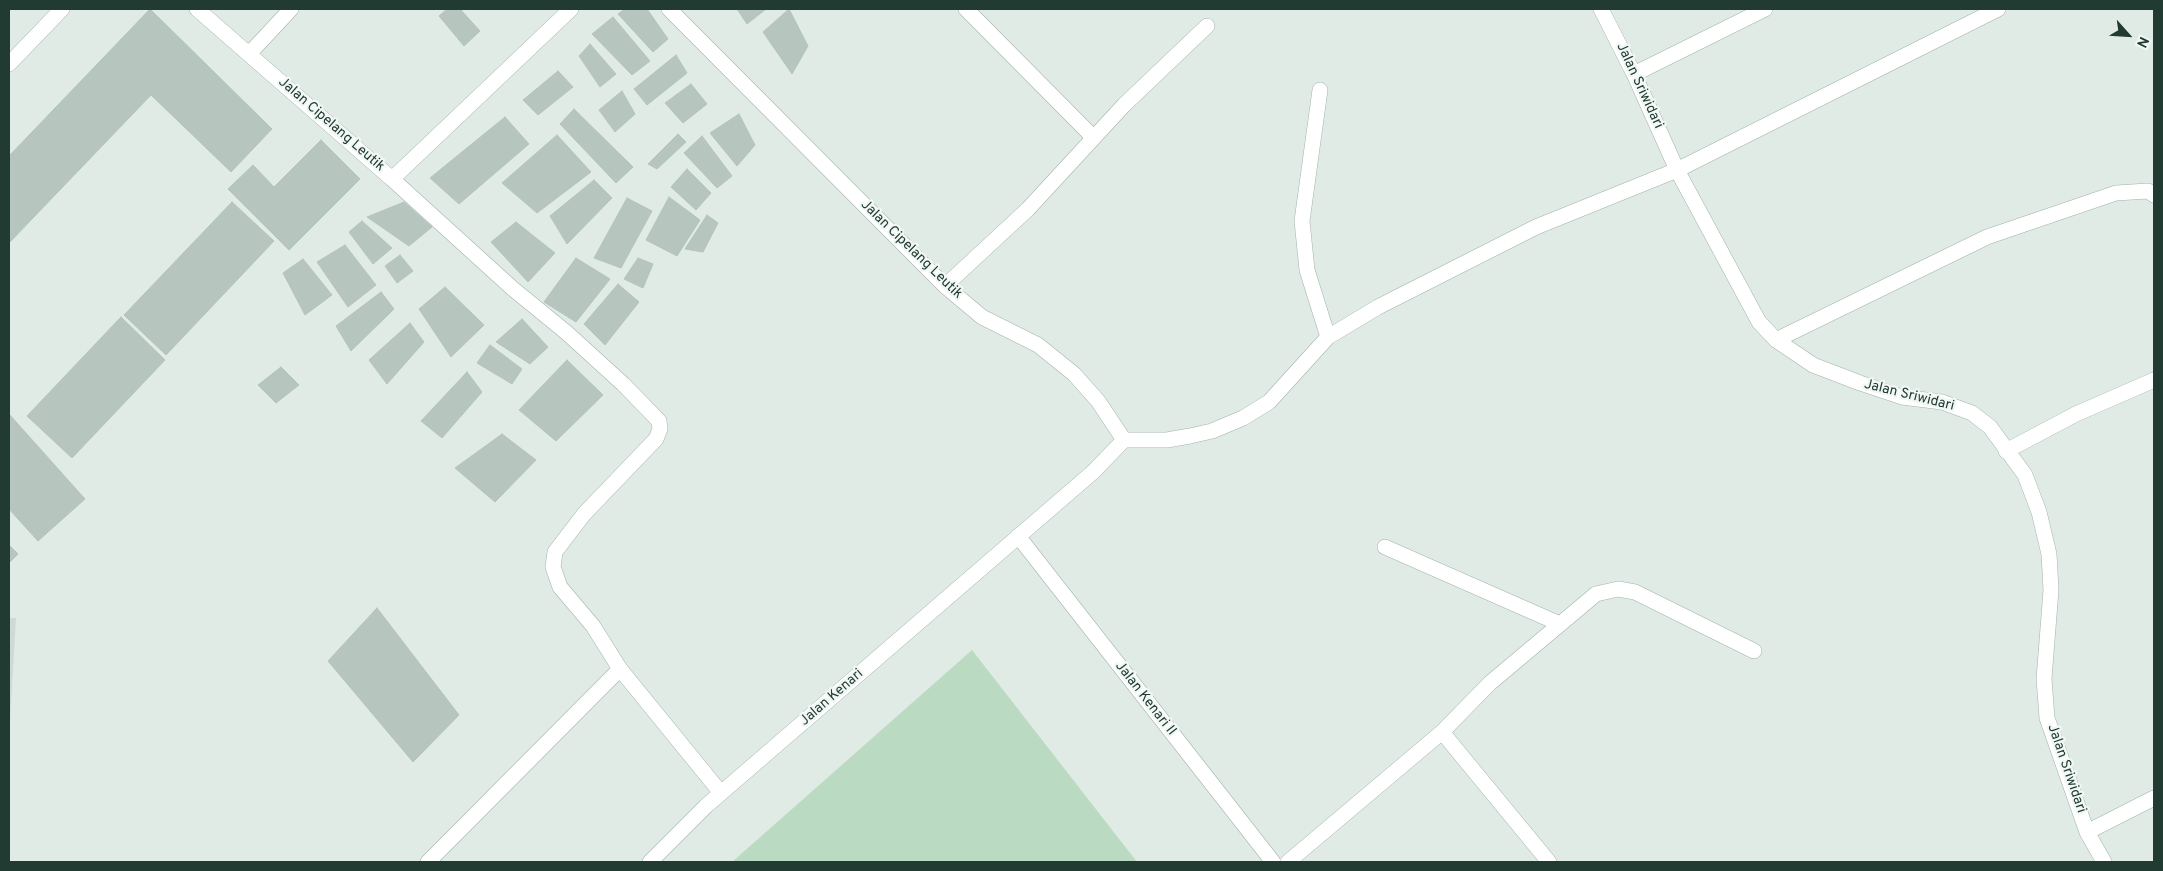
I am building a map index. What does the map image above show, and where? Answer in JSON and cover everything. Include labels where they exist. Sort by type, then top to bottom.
[{"type":"street","points":[[9,64],[62,9]]},
{"type":"street","name":"Jalan Cipelang Leutik","points":[[197,9],[392,179],[571,9]]},
{"type":"street","points":[[249,54],[291,9]]},
{"type":"street","name":"Jalan Cipelang Leutik","points":[[669,9],[945,286],[982,316],[1038,346],[1074,374],[1098,401],[1124,440]]},
{"type":"street","points":[[966,9],[1093,137]]},
{"type":"street","name":"Jalan Sriwidari","points":[[1602,9],[1634,74],[1677,170],[1759,322],[1776,340],[1813,365],[1860,384],[1902,397],[1942,402],[1972,413],[1990,426],[2006,451],[2025,475],[2039,512],[2049,554],[2051,590],[2044,679],[2047,718],[2088,832],[2104,862]]},
{"type":"street","points":[[1634,74],[1766,9]]},
{"type":"street","points":[[1018,536],[1093,472],[1124,440],[1167,440],[1190,436],[1212,431],[1243,418],[1270,402],[1328,336],[1378,307],[1536,227],[1677,170],[1998,9]]},
{"type":"street","points":[[945,286],[1028,209],[1093,137],[1207,26]]},
{"type":"street","points":[[1320,90],[1302,221],[1307,270],[1328,336]]},
{"type":"street","points":[[392,179],[512,288],[567,333],[659,421],[660,429],[656,438],[584,514],[554,552],[553,568],[560,586],[593,626],[605,648],[620,669],[721,793]]},
{"type":"street","points":[[1776,340],[1987,237],[2116,193],[2148,191],[2154,195]]},
{"type":"street","points":[[2006,451],[2076,414],[2154,380]]},
{"type":"street","name":"Jalan Kenari","points":[[650,862],[706,806],[1018,536]]},
{"type":"street","name":"Jalan Kenari II","points":[[1018,536],[1273,862]]},
{"type":"street","points":[[1385,547],[1560,624]]},
{"type":"street","points":[[1288,862],[1442,732],[1490,683],[1596,594],[1618,589],[1635,592],[1754,651]]},
{"type":"street","points":[[428,862],[620,669]]},
{"type":"street","points":[[1442,732],[1549,862]]},
{"type":"street","points":[[2088,832],[2154,798]]},
{"type":"shaded area","points":[[9,618],[16,618],[9,738]]},
{"type":"green space","points":[[972,650],[1137,862],[732,862]]},
{"type":"building","points":[[150,9],[272,129],[231,172],[151,95],[9,243],[9,156]]},
{"type":"building","points":[[447,9],[460,9],[480,31],[464,46],[439,16]]},
{"type":"building","points":[[625,9],[647,9],[668,39],[653,52],[618,14]]},
{"type":"building","points":[[737,9],[766,9],[747,24]]},
{"type":"building","points":[[789,9],[808,46],[792,74],[763,32]]},
{"type":"building","points":[[613,17],[650,61],[632,75],[592,34]]},
{"type":"building","points":[[590,44],[616,74],[600,87],[579,56]]},
{"type":"building","points":[[676,55],[687,73],[647,105],[634,89]]},
{"type":"building","points":[[558,71],[573,87],[538,115],[523,100]]},
{"type":"building","points":[[691,84],[707,104],[683,123],[665,103]]},
{"type":"building","points":[[622,91],[635,114],[615,132],[599,110]]},
{"type":"building","points":[[574,109],[633,167],[616,183],[560,124]]},
{"type":"building","points":[[739,114],[755,145],[737,166],[710,133]]},
{"type":"building","points":[[505,117],[529,144],[459,204],[430,178]]},
{"type":"building","points":[[678,134],[686,142],[657,169],[648,164]]},
{"type":"building","points":[[557,135],[591,172],[537,213],[502,183]]},
{"type":"building","points":[[702,136],[732,176],[717,188],[684,153]]},
{"type":"building","points":[[321,140],[360,179],[289,250],[228,189],[253,165],[274,187]]},
{"type":"building","points":[[687,169],[711,193],[696,210],[671,187]]},
{"type":"building","points":[[594,180],[612,198],[567,244],[550,216]]},
{"type":"building","points":[[669,197],[700,220],[677,256],[646,240]]},
{"type":"building","points":[[627,198],[652,211],[621,268],[594,258]]},
{"type":"building","points":[[232,202],[274,241],[166,355],[124,315]]},
{"type":"building","points":[[404,202],[432,227],[409,246],[367,217]]},
{"type":"building","points":[[707,215],[718,223],[703,252],[685,249]]},
{"type":"building","points":[[362,221],[392,248],[373,264],[349,232]]},
{"type":"building","points":[[516,222],[555,253],[528,282],[491,242]]},
{"type":"building","points":[[345,245],[376,285],[348,307],[317,262]]},
{"type":"building","points":[[400,255],[413,271],[397,283],[385,266]]},
{"type":"building","points":[[576,258],[610,279],[576,322],[544,302]]},
{"type":"building","points":[[638,258],[653,264],[643,288],[624,279]]},
{"type":"building","points":[[303,259],[332,295],[305,315],[283,273]]},
{"type":"building","points":[[618,284],[639,302],[605,345],[584,324]]},
{"type":"building","points":[[445,287],[484,325],[451,357],[419,309]]},
{"type":"building","points":[[381,292],[394,309],[351,351],[336,326]]},
{"type":"building","points":[[121,317],[165,360],[72,458],[27,416]]},
{"type":"building","points":[[522,319],[548,347],[530,364],[496,342]]},
{"type":"building","points":[[410,323],[424,342],[387,384],[369,360]]},
{"type":"building","points":[[490,345],[522,369],[512,384],[477,363]]},
{"type":"building","points":[[567,360],[603,395],[556,441],[519,410]]},
{"type":"building","points":[[281,367],[299,385],[276,403],[258,385]]},
{"type":"building","points":[[467,372],[482,392],[442,438],[421,421]]},
{"type":"building","points":[[9,414],[85,499],[38,541],[9,509]]},
{"type":"building","points":[[502,434],[536,460],[495,502],[455,468]]},
{"type":"building","points":[[9,545],[18,554],[9,563]]},
{"type":"building","points":[[377,608],[459,715],[413,762],[328,661]]}]
